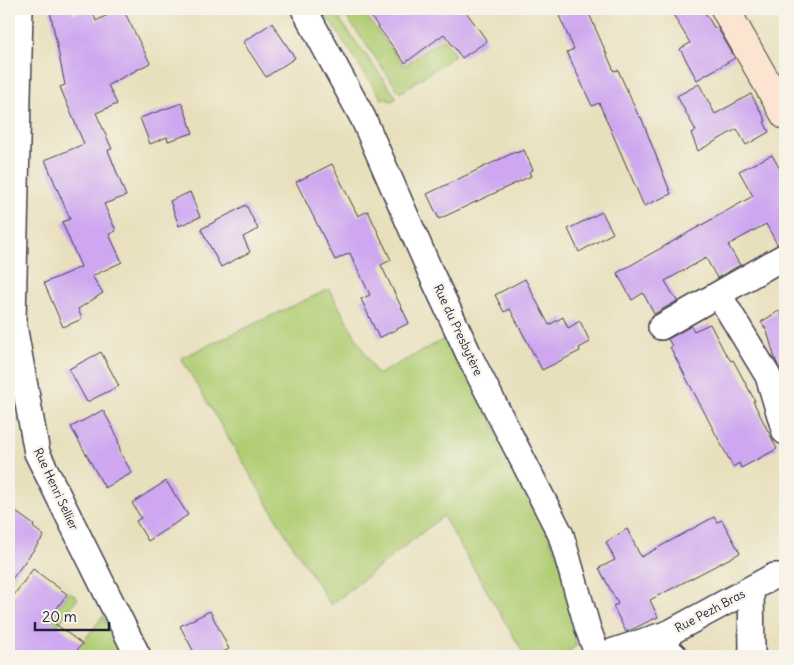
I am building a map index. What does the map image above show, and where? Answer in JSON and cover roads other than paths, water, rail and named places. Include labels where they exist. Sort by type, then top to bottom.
[{"type":"street","name":"Rue Henri Sellier","points":[[20,9],[13,320],[37,453],[138,656]]},
{"type":"street","name":"Rue du Presbytère","points":[[304,9],[363,118],[426,262],[472,359],[560,534],[588,630],[598,656]]},
{"type":"street","points":[[725,9],[785,114]]},
{"type":"street","points":[[661,328],[785,256]]},
{"type":"street","points":[[719,295],[768,376],[785,432]]},
{"type":"street","name":"Rue Pezh Bras","points":[[598,656],[672,645],[774,576],[785,576]]},
{"type":"street","name":"Rue Pezh Bras","points":[[750,656],[752,650],[752,590]]}]
